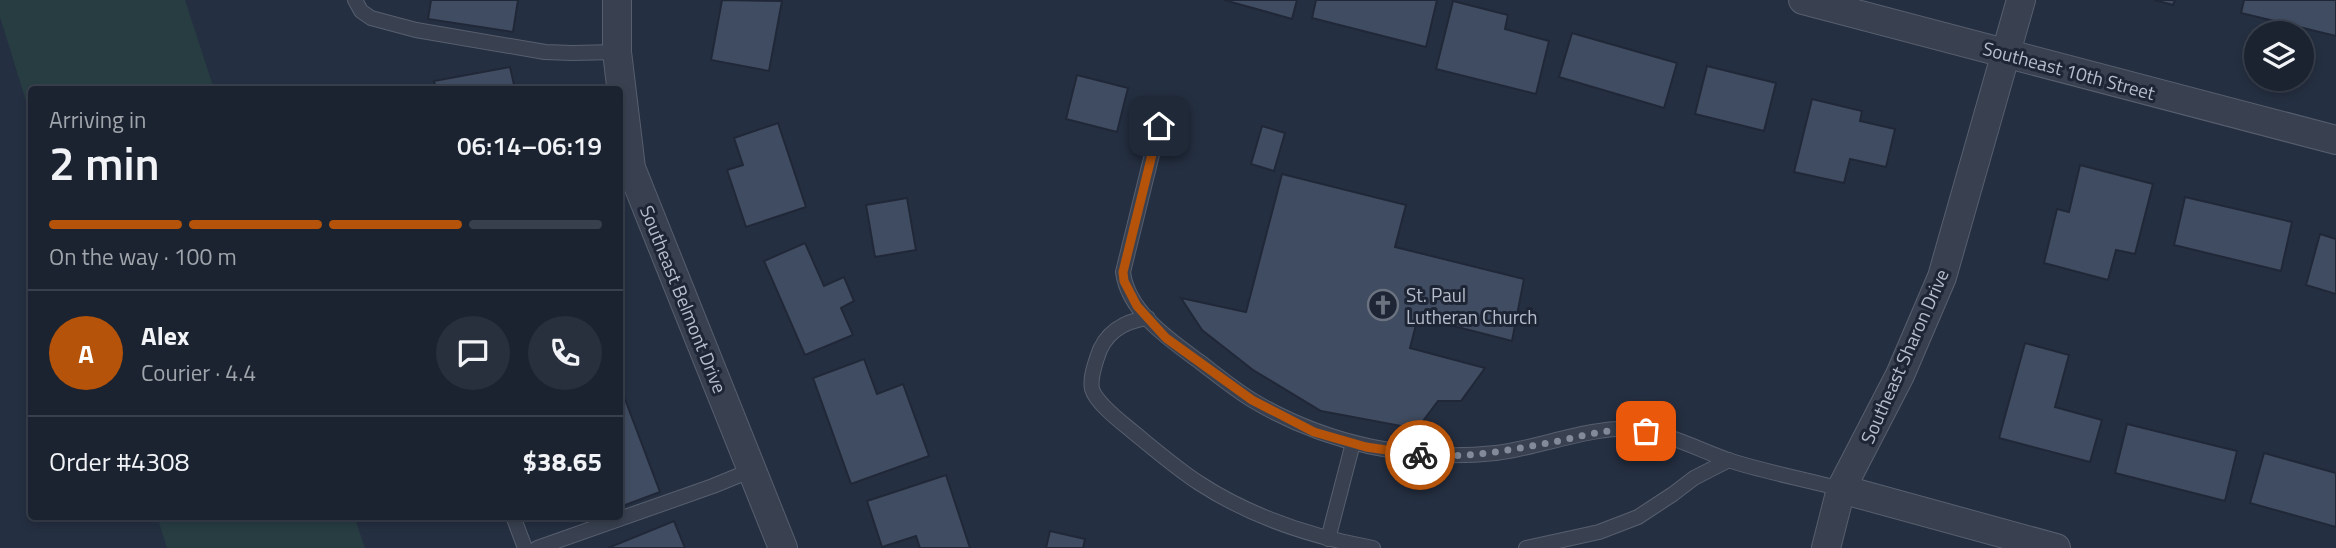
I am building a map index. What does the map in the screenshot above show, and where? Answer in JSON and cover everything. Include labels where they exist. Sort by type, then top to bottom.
[{"type":"street","name":"Southeast Belmont Drive","points":[[617,0],[617,52],[621,86]]},
{"type":"street","name":"Southeast 10th Street","points":[[1803,0],[2336,140]]},
{"type":"street","name":"Southeast Sharon Drive","points":[[1826,548],[1841,489],[1900,375],[1942,277],[2021,0]]},
{"type":"street","name":"Southeast Belmont Drive","points":[[623,102],[631,168],[783,548]]},
{"type":"street","points":[[1841,489],[2056,548]]},
{"type":"lane","points":[[355,0],[370,18],[416,30],[545,52],[617,52]]},
{"type":"lane","points":[[1159,126],[1123,272],[1124,281],[1137,306],[1166,338],[1252,400],[1314,432],[1366,447],[1424,455],[1497,453],[1608,430],[1629,429],[1646,431],[1729,460],[1841,489]]},
{"type":"lane","points":[[1148,317],[1120,326],[1106,338],[1099,352],[1091,386],[1094,394],[1114,416],[1199,484],[1255,513],[1328,539],[1373,548]]},
{"type":"lane","points":[[1328,539],[1353,443]]},
{"type":"lane","points":[[1526,548],[1599,532],[1638,517],[1694,478],[1729,460]]},
{"type":"lane","points":[[623,518],[752,470]]},
{"type":"lane","points":[[514,520],[525,548]]},
{"type":"lane","points":[[537,548],[616,520]]},
{"type":"green space","points":[[0,0],[185,0],[213,86],[28,86],[28,107],[0,17]]},
{"type":"green space","points":[[158,520],[355,520],[365,548],[167,548]]},
{"type":"building","points":[[431,0],[518,0],[513,32],[428,19]]},
{"type":"building","points":[[722,0],[782,1],[769,71],[711,60]]},
{"type":"building","points":[[1224,0],[1297,0],[1292,19]]},
{"type":"building","points":[[1316,0],[1437,0],[1426,47],[1312,18]]},
{"type":"building","points":[[2154,0],[2175,0],[2173,5]]},
{"type":"building","points":[[2244,0],[2336,0],[2336,36],[2314,31],[2314,21],[2274,21],[2241,13]]},
{"type":"building","points":[[1453,1],[1508,15],[1505,29],[1549,41],[1536,94],[1436,69]]},
{"type":"building","points":[[1572,33],[1677,63],[1664,108],[1559,77]]},
{"type":"building","points":[[1707,66],[1776,83],[1764,131],[1695,114]]},
{"type":"building","points":[[510,67],[514,86],[435,86],[434,81]]},
{"type":"building","points":[[1077,75],[1128,88],[1117,132],[1066,119]]},
{"type":"building","points":[[1812,99],[1862,111],[1860,121],[1895,129],[1886,167],[1850,159],[1844,183],[1794,172]]},
{"type":"building","points":[[778,123],[806,207],[746,227],[727,170],[743,165],[734,138]]},
{"type":"building","points":[[1262,126],[1285,133],[1274,171],[1251,164]]},
{"type":"building","points":[[2080,165],[2153,184],[2135,254],[2116,250],[2108,280],[2044,263],[2057,209],[2069,212]]},
{"type":"building","name":"St. Paul Lutheran Church","points":[[1282,174],[1406,205],[1395,247],[1524,279],[1512,341],[1418,317],[1410,348],[1485,368],[1461,401],[1438,401],[1417,429],[1321,411],[1253,370],[1202,330],[1181,298],[1246,312]]},
{"type":"building","points":[[2185,197],[2292,222],[2281,271],[2174,245]]},
{"type":"building","points":[[907,198],[916,250],[875,257],[866,205]]},
{"type":"building","points":[[2320,234],[2336,239],[2336,294],[2306,285]]},
{"type":"building","points":[[805,243],[824,286],[844,277],[854,301],[841,308],[853,335],[805,355],[764,261]]},
{"type":"building","points":[[2025,343],[2069,355],[2055,407],[2102,420],[2090,462],[1999,438]]},
{"type":"building","points":[[864,359],[877,394],[903,384],[929,456],[851,484],[813,378]]},
{"type":"building","points":[[623,394],[660,492],[623,506]]},
{"type":"building","points":[[2127,424],[2237,451],[2225,501],[2115,473]]},
{"type":"building","points":[[2264,453],[2336,473],[2336,527],[2250,503]]},
{"type":"building","points":[[946,475],[970,548],[920,548],[916,536],[882,547],[867,501]]},
{"type":"building","points":[[674,521],[685,548],[608,548]]},
{"type":"building","points":[[1050,531],[1085,539],[1083,548],[1046,548]]},
{"type":"way so far","points":[[1420,455],[1497,453],[1608,430],[1646,431]]},
{"type":"place","name":"St. Paul Lutheran Church","points":[[1383,305]]},
{"type":"route","points":[[1159,126],[1123,272],[1124,281],[1137,306],[1166,338],[1252,400],[1314,432],[1366,447],[1420,455]]}]
